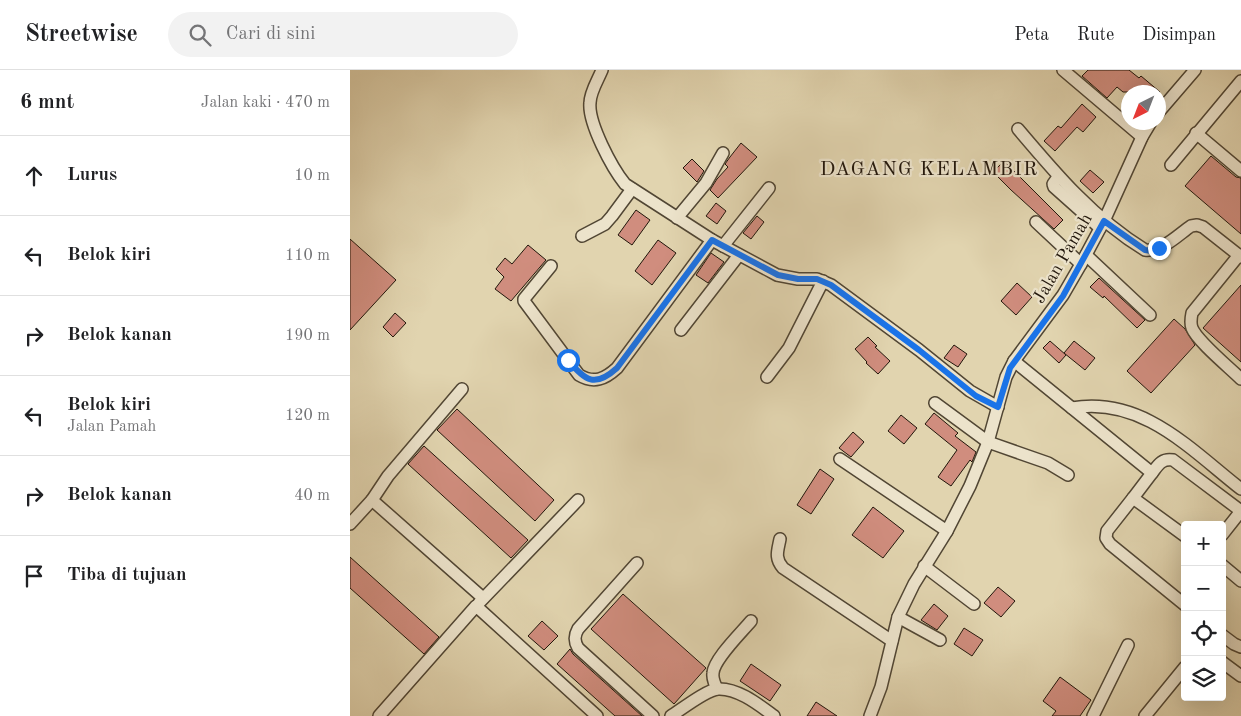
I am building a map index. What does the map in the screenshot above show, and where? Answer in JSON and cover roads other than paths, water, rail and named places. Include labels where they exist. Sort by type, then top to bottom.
[{"type":"street","points":[[602,70],[590,102],[591,118],[616,173],[625,184],[712,240],[778,275],[798,279],[817,279],[831,285],[911,344],[976,396],[998,407]]},
{"type":"street","points":[[1063,70],[1142,137]]},
{"type":"street","points":[[1166,104],[1195,70]]},
{"type":"street","points":[[1171,164],[1241,81]]},
{"type":"street","points":[[1018,129],[1058,177],[1102,225],[1145,250],[1152,251],[1159,248],[1191,226],[1197,225],[1203,227],[1240,256],[1192,313],[1190,321],[1192,330],[1199,339],[1241,379]]},
{"type":"street","name":"Jalan Pamah","points":[[871,716],[881,687],[898,617],[924,566],[947,531],[970,486],[988,442],[1006,377],[1014,361],[1047,319],[1084,260],[1146,130]]},
{"type":"street","points":[[1196,134],[1241,170]]},
{"type":"street","points":[[677,218],[706,183],[723,153]]},
{"type":"street","points":[[723,246],[769,188]]},
{"type":"street","points":[[582,236],[605,224],[632,189]]},
{"type":"street","points":[[1036,222],[1150,315]]},
{"type":"street","points":[[552,266],[524,301],[579,374],[586,379],[594,381],[602,379],[617,368],[712,240]]},
{"type":"street","points":[[681,330],[739,255]]},
{"type":"street","points":[[767,377],[789,348],[824,281]]},
{"type":"street","points":[[1014,361],[1152,473]]},
{"type":"street","points":[[350,524],[372,500],[388,476],[462,389]]},
{"type":"street","points":[[935,403],[988,442],[1048,462],[1068,475]]},
{"type":"street","points":[[1072,408],[1109,406],[1134,413],[1155,423],[1176,437],[1241,489]]},
{"type":"street","points":[[840,459],[947,531]]},
{"type":"street","points":[[1181,602],[1110,544],[1106,538],[1107,531],[1161,462],[1167,459],[1173,460],[1241,511],[1226,530]]},
{"type":"street","points":[[1132,498],[1181,533]]},
{"type":"street","points":[[372,500],[597,716]]},
{"type":"street","points":[[379,716],[480,602],[578,500]]},
{"type":"street","points":[[780,539],[777,555],[778,563],[783,568],[892,641]]},
{"type":"street","points":[[637,563],[578,629],[574,642],[578,648],[653,716]]},
{"type":"street","points":[[924,566],[974,604]]},
{"type":"street","points":[[1223,566],[1241,581]]},
{"type":"street","points":[[898,617],[940,640]]},
{"type":"street","points":[[717,689],[713,680],[714,668],[751,621]]},
{"type":"street","points":[[1226,638],[1241,647]]},
{"type":"street","points":[[1093,716],[1128,645]]},
{"type":"street","points":[[1226,665],[1241,676]]},
{"type":"street","points":[[1144,716],[1181,672]]},
{"type":"street","points":[[671,716],[717,689],[728,690],[741,695],[774,716]]},
{"type":"district","name":"DAGANG KELAMBIR","points":[[929,168]]}]
